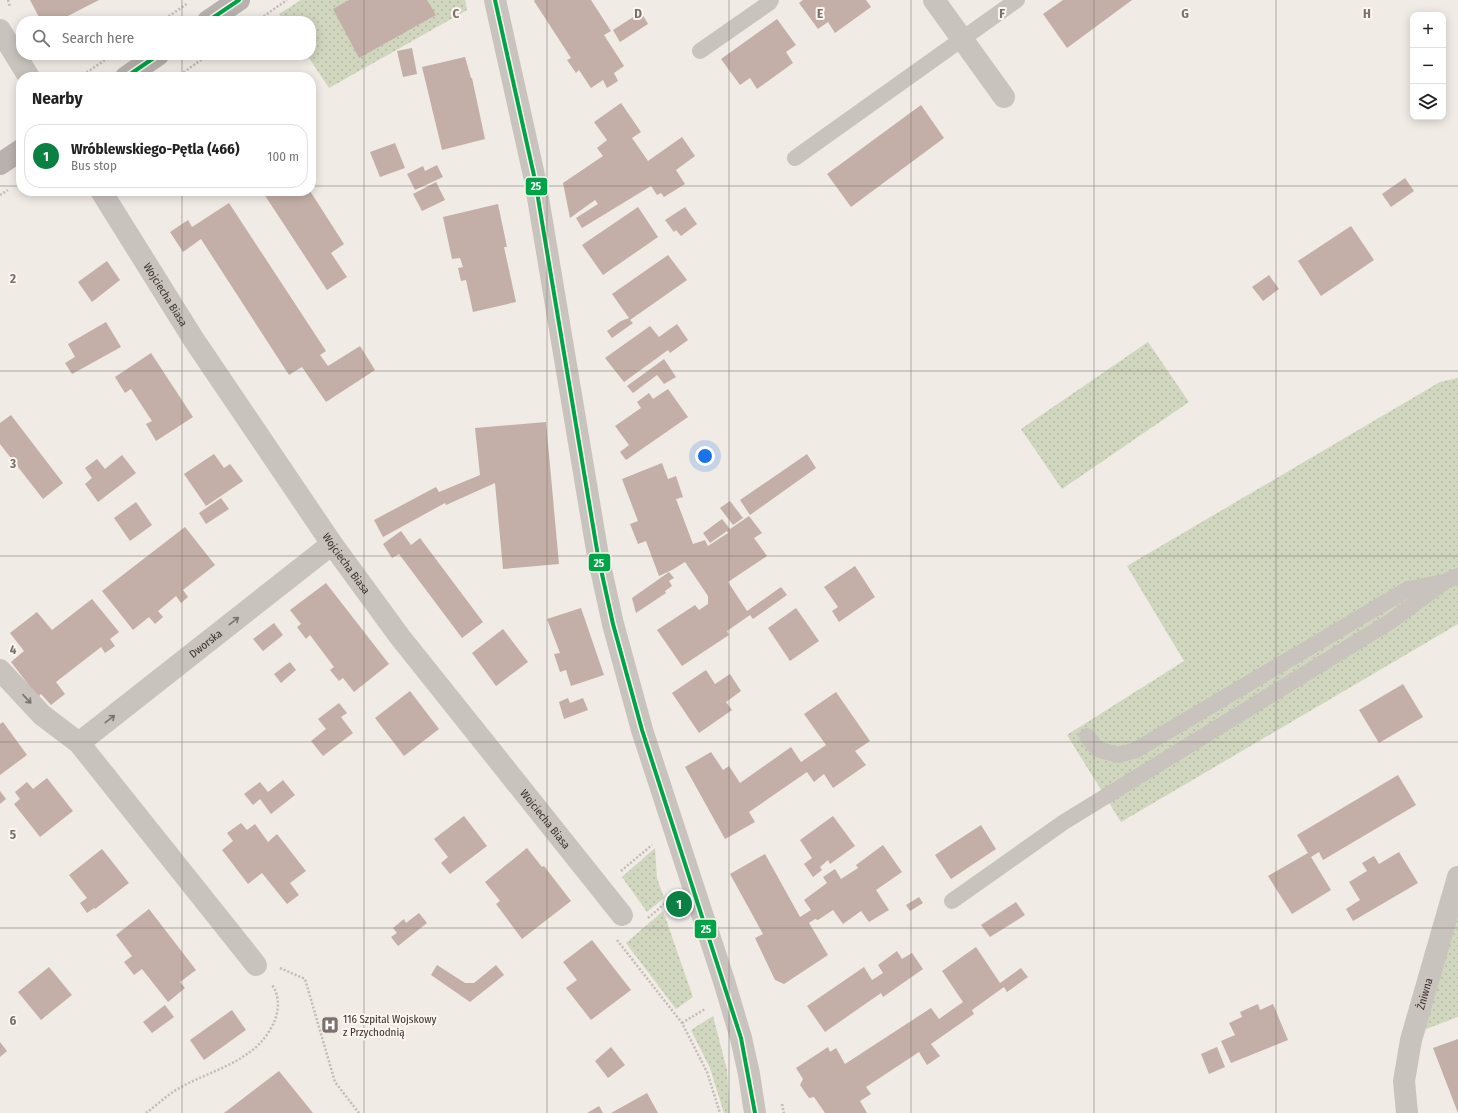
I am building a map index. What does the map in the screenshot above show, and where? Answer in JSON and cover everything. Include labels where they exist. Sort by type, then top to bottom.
[{"type":"main road","points":[[215,16],[239,0]]},
{"type":"main road","points":[[133,72],[151,60]]},
{"type":"main road","points":[[0,164],[16,153]]},
{"type":"street","points":[[495,0],[535,180],[598,556],[613,624],[642,730],[724,980],[741,1038],[750,1074],[755,1113]]},
{"type":"street","points":[[934,0],[1004,97]]},
{"type":"street","points":[[0,30],[16,56]]},
{"type":"street","points":[[19,60],[26,72]]},
{"type":"street","name":"Wojciecha Biasa","points":[[104,196],[194,340],[332,544],[400,637],[622,914]]},
{"type":"street","name":"Dworska","points":[[79,743],[332,544]]},
{"type":"street","points":[[0,670],[42,715],[79,743],[266,965]]},
{"type":"street","name":"Żniwna","points":[[1407,1113],[1404,1081],[1411,1040],[1458,877]]},
{"type":"lane","points":[[700,51],[769,3],[771,0]]},
{"type":"lane","points":[[795,158],[1018,0]]},
{"type":"lane","points":[[1087,736],[1098,749],[1118,755],[1136,750],[1408,589],[1451,579]]},
{"type":"lane","points":[[952,901],[1064,822],[1391,622],[1451,579]]},
{"type":"path","points":[[169,16],[192,0]]},
{"type":"path","points":[[264,16],[288,0]]},
{"type":"path","points":[[87,72],[105,60]]},
{"type":"path","points":[[184,72],[201,60]]},
{"type":"path","points":[[615,938],[682,1023],[707,1072],[720,1113]]},
{"type":"path","points":[[146,1113],[180,1087],[234,1063],[260,1044],[273,1027],[278,1010],[276,990],[266,965]]},
{"type":"path","points":[[266,965],[280,968],[305,979],[335,1082],[359,1113]]},
{"type":"path","points":[[780,1097],[784,1113]]},
{"type":"green space","points":[[301,0],[465,0],[467,10],[329,88],[310,60],[316,60],[316,16],[280,16],[279,14]]},
{"type":"green space","points":[[1148,342],[1189,402],[1062,489],[1021,429]]},
{"type":"green space","points":[[1458,378],[1458,624],[1121,822],[1067,735],[1184,661],[1127,566],[1440,382]]},
{"type":"green space","points":[[655,848],[657,878],[664,898],[647,912],[622,877]]},
{"type":"green space","points":[[663,911],[693,997],[676,1009],[626,943]]},
{"type":"green space","points":[[1458,919],[1458,1017],[1418,1032],[1445,922]]},
{"type":"green space","points":[[713,1016],[727,1070],[730,1113],[724,1113],[710,1068],[691,1030]]},
{"type":"building","points":[[30,0],[99,0],[68,16],[38,16]]},
{"type":"building","points":[[349,0],[427,0],[436,15],[359,58],[333,9]]},
{"type":"building","points":[[591,0],[611,31],[604,35],[624,66],[614,73],[618,81],[607,88],[603,80],[591,88],[579,70],[576,73],[567,60],[571,58],[534,1]]},
{"type":"building","points":[[803,0],[866,0],[871,7],[835,33],[828,22],[818,29],[799,3]]},
{"type":"building","points":[[1063,0],[1132,0],[1067,48],[1043,14]]},
{"type":"building","points":[[641,12],[648,24],[620,42],[613,30]]},
{"type":"building","points":[[777,19],[796,45],[786,52],[793,63],[757,89],[750,78],[740,85],[721,59]]},
{"type":"building","points":[[412,48],[417,74],[403,77],[397,51]]},
{"type":"building","points":[[465,57],[472,78],[485,139],[442,150],[422,67]]},
{"type":"building","points":[[621,103],[641,132],[632,138],[648,161],[682,137],[695,156],[676,170],[685,184],[664,197],[661,193],[657,195],[651,186],[582,228],[576,218],[598,204],[595,200],[570,218],[563,183],[603,156],[597,148],[607,140],[594,122]]},
{"type":"building","points":[[921,105],[944,138],[851,207],[827,174]]},
{"type":"building","points":[[395,143],[405,168],[380,177],[370,152]]},
{"type":"building","points":[[437,165],[443,177],[415,190],[407,174],[423,166],[425,171]]},
{"type":"building","points":[[1405,178],[1414,191],[1391,207],[1382,194]]},
{"type":"building","points":[[436,182],[445,200],[422,211],[413,194]]},
{"type":"building","points":[[265,196],[313,196],[344,244],[331,253],[347,277],[327,290]]},
{"type":"building","points":[[229,203],[326,351],[320,355],[328,366],[360,346],[375,370],[326,402],[302,367],[289,375],[201,239],[183,252],[170,232],[188,220],[192,227]]},
{"type":"building","points":[[498,204],[507,247],[504,247],[516,302],[473,312],[466,280],[461,281],[458,268],[463,267],[460,258],[452,259],[443,217]]},
{"type":"building","points":[[638,207],[658,237],[603,275],[582,245]]},
{"type":"building","points":[[685,207],[697,224],[681,236],[676,230],[674,232],[665,220]]},
{"type":"building","points":[[1351,226],[1374,260],[1321,296],[1298,261]]},
{"type":"building","points":[[668,255],[687,280],[630,320],[633,323],[612,338],[607,331],[621,321],[629,318],[612,294]]},
{"type":"building","points":[[107,261],[120,280],[92,302],[78,282]]},
{"type":"building","points":[[1269,275],[1279,289],[1263,301],[1252,287]]},
{"type":"building","points":[[106,322],[121,347],[72,374],[65,363],[75,357],[68,344]]},
{"type":"building","points":[[677,324],[688,340],[670,353],[668,350],[624,382],[605,358],[650,326],[659,337]]},
{"type":"building","points":[[151,353],[193,417],[156,441],[146,424],[152,421],[131,389],[125,393],[115,377]]},
{"type":"building","points":[[664,359],[676,377],[664,384],[657,375],[633,393],[627,386]]},
{"type":"building","points":[[668,389],[688,417],[626,460],[620,452],[629,445],[615,426],[641,408],[637,402],[649,393],[653,399]]},
{"type":"building","points":[[11,415],[63,483],[43,499],[0,444],[0,423]]},
{"type":"building","points":[[546,422],[559,564],[503,569],[495,483],[446,505],[445,503],[383,537],[374,520],[436,487],[439,492],[480,475],[475,428]]},
{"type":"building","points":[[214,454],[224,468],[230,464],[243,481],[206,506],[184,474]]},
{"type":"building","points":[[807,454],[816,468],[750,515],[740,500]]},
{"type":"building","points":[[122,455],[136,473],[98,502],[85,484],[92,478],[85,468],[97,459],[105,469]]},
{"type":"building","points":[[662,463],[668,479],[676,476],[683,497],[676,499],[693,544],[705,540],[708,546],[728,533],[727,531],[710,543],[703,533],[722,519],[730,529],[749,516],[762,533],[754,538],[767,556],[728,582],[747,611],[781,587],[787,595],[753,619],[750,615],[727,631],[729,635],[682,666],[657,630],[695,605],[699,610],[708,604],[708,596],[685,562],[659,576],[646,541],[638,544],[630,524],[638,521],[622,479]]},
{"type":"building","points":[[221,498],[229,509],[206,524],[199,513]]},
{"type":"building","points":[[730,501],[743,518],[733,525],[720,508]]},
{"type":"building","points":[[136,502],[152,525],[130,541],[114,518]]},
{"type":"building","points":[[185,527],[215,565],[183,590],[188,597],[181,603],[176,596],[158,611],[163,617],[155,624],[149,617],[133,630],[102,591]]},
{"type":"building","points":[[401,531],[411,545],[420,538],[483,622],[462,638],[399,554],[392,558],[383,544]]},
{"type":"building","points":[[855,566],[875,597],[839,622],[832,611],[838,607],[824,587]]},
{"type":"building","points":[[669,572],[674,578],[669,581],[672,586],[665,591],[666,593],[636,613],[632,598]]},
{"type":"building","points":[[326,583],[389,664],[354,692],[343,678],[339,681],[330,670],[334,667],[310,635],[306,639],[297,627],[301,624],[290,610]]},
{"type":"building","points":[[92,599],[119,632],[110,639],[115,646],[105,653],[101,647],[56,682],[65,694],[51,705],[41,694],[38,697],[11,662],[24,651],[10,633],[37,612],[52,630]]},
{"type":"building","points":[[581,608],[604,675],[571,686],[566,670],[560,672],[554,654],[560,653],[547,619]]},
{"type":"building","points":[[796,608],[819,641],[790,661],[768,628]]},
{"type":"building","points":[[274,623],[283,635],[263,651],[253,639]]},
{"type":"building","points":[[503,629],[528,662],[496,686],[472,653]]},
{"type":"building","points":[[290,662],[296,670],[281,683],[274,674]]},
{"type":"building","points":[[706,670],[715,684],[730,674],[741,691],[726,702],[732,710],[699,733],[672,693]]},
{"type":"building","points":[[1403,684],[1423,717],[1379,743],[1359,710]]},
{"type":"building","points":[[410,691],[439,729],[404,756],[375,718]]},
{"type":"building","points":[[836,692],[870,741],[855,751],[866,765],[833,788],[824,774],[814,782],[807,772],[749,812],[755,822],[725,839],[685,767],[711,752],[723,770],[729,766],[740,783],[791,747],[801,762],[826,745],[804,714]]},
{"type":"building","points":[[568,698],[570,703],[583,698],[588,710],[564,719],[559,702]]},
{"type":"building","points":[[339,703],[347,713],[341,717],[353,733],[323,756],[311,741],[326,729],[318,719]]},
{"type":"building","points":[[3,722],[27,755],[0,775],[0,724]]},
{"type":"building","points":[[1398,775],[1416,805],[1323,860],[1319,852],[1311,857],[1331,890],[1292,914],[1268,876],[1308,853],[1297,835]]},
{"type":"building","points":[[47,778],[73,811],[40,837],[14,804],[20,799],[15,792],[27,782],[33,789]]},
{"type":"building","points":[[283,780],[295,795],[271,814],[260,799],[253,805],[244,794],[260,782],[268,792]]},
{"type":"building","points":[[0,791],[6,799],[0,804]]},
{"type":"building","points":[[464,816],[487,846],[450,874],[441,863],[448,857],[434,839]]},
{"type":"building","points":[[833,816],[855,846],[830,864],[828,860],[820,867],[822,870],[813,877],[804,864],[812,858],[800,840]]},
{"type":"building","points":[[241,823],[247,830],[255,824],[268,842],[277,834],[306,871],[290,883],[299,895],[287,904],[262,873],[248,884],[222,850],[233,841],[227,833]]},
{"type":"building","points":[[981,825],[996,849],[951,879],[935,855]]},
{"type":"building","points":[[883,845],[902,872],[876,890],[889,910],[869,922],[861,911],[843,924],[833,910],[818,920],[815,919],[809,923],[828,955],[784,984],[775,980],[755,938],[763,934],[730,874],[765,854],[800,917],[811,910],[804,900],[827,883],[823,877],[835,869],[841,879],[858,868],[856,865]]},
{"type":"building","points":[[527,848],[542,867],[544,866],[571,901],[522,939],[496,904],[500,901],[485,882]]},
{"type":"building","points":[[102,849],[129,883],[95,909],[94,908],[87,913],[80,903],[87,898],[69,875]]},
{"type":"building","points":[[1399,852],[1418,883],[1353,921],[1346,909],[1360,900],[1349,882],[1367,871],[1362,863],[1374,856],[1379,864]]},
{"type":"building","points":[[919,897],[923,903],[910,911],[906,905]]},
{"type":"building","points":[[1016,902],[1025,915],[990,937],[981,925]]},
{"type":"building","points":[[149,909],[196,970],[180,982],[185,988],[168,1002],[142,969],[134,975],[124,962],[132,956],[116,935]]},
{"type":"building","points":[[419,913],[427,923],[398,946],[391,937],[397,933],[393,928],[404,919],[406,923]]},
{"type":"building","points":[[592,940],[631,990],[591,1020],[566,988],[577,980],[563,962]]},
{"type":"building","points":[[976,947],[1000,983],[1021,968],[1028,977],[1007,992],[1004,987],[972,1010],[974,1014],[931,1044],[940,1056],[927,1065],[919,1052],[866,1087],[871,1094],[860,1101],[867,1113],[825,1113],[814,1097],[809,1098],[800,1085],[803,1079],[796,1068],[828,1047],[830,1052],[836,1048],[845,1064],[931,1008],[939,1019],[963,1002],[942,971]]},
{"type":"building","points":[[897,951],[902,959],[912,953],[923,969],[883,997],[881,993],[825,1032],[807,1006],[864,967],[872,980],[883,973],[878,965]]},
{"type":"building","points":[[437,965],[465,983],[474,983],[496,965],[504,975],[470,1002],[431,975]]},
{"type":"building","points":[[49,967],[72,995],[41,1020],[18,992]]},
{"type":"building","points":[[1258,1004],[1260,1010],[1273,1004],[1288,1040],[1231,1063],[1221,1041],[1235,1035],[1229,1023],[1242,1017],[1240,1012]]},
{"type":"building","points":[[165,1005],[174,1017],[152,1033],[143,1022]]},
{"type":"building","points":[[232,1010],[246,1030],[204,1060],[190,1040]]},
{"type":"building","points":[[1458,1039],[1458,1113],[1433,1048]]},
{"type":"building","points":[[0,1042],[7,1051],[0,1057]]},
{"type":"building","points":[[611,1047],[625,1065],[608,1078],[595,1061]]},
{"type":"building","points":[[1217,1047],[1225,1067],[1209,1074],[1201,1054]]},
{"type":"building","points":[[279,1071],[313,1113],[224,1113]]},
{"type":"building","points":[[647,1093],[658,1113],[611,1113]]},
{"type":"building","points":[[599,1106],[603,1113],[587,1113]]},
{"type":"transit line","name":"25","points":[[215,16],[239,0]]},
{"type":"transit line","name":"25","points":[[495,0],[535,180],[598,556],[613,624],[642,730],[741,1038],[755,1113]]},
{"type":"transit line","name":"25","points":[[133,72],[151,60]]},
{"type":"place","name":"Wróblewskiego-Pętla (466)","points":[[679,904]]},
{"type":"place","name":"116 Szpital Wojskowy z Przychodnią","points":[[330,1025]]}]
